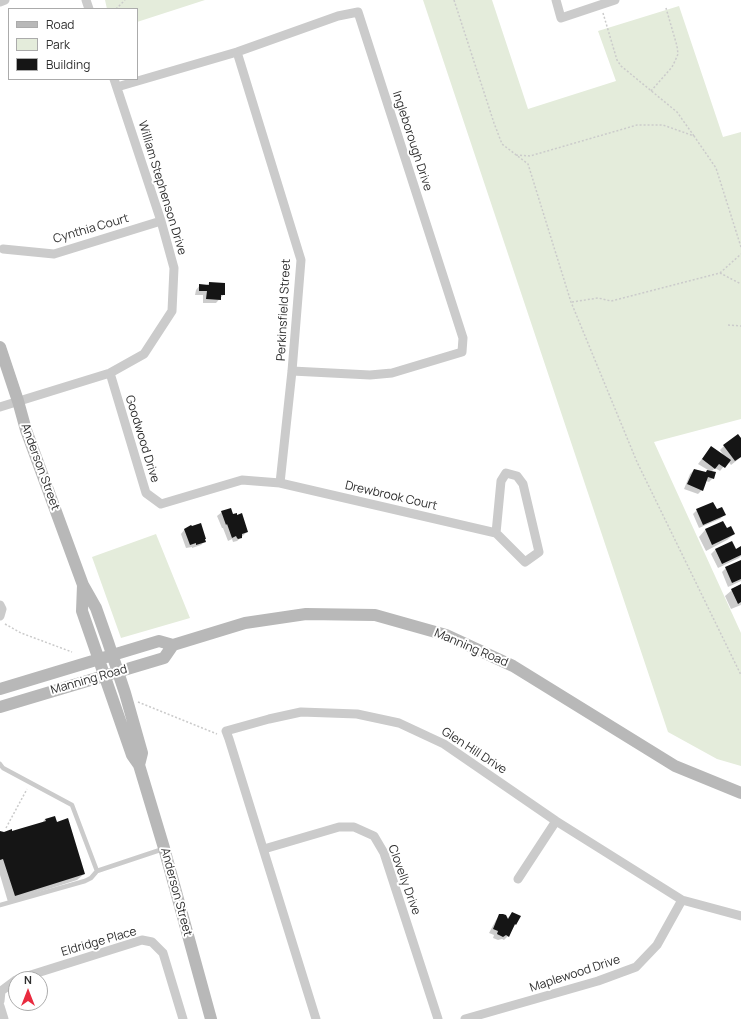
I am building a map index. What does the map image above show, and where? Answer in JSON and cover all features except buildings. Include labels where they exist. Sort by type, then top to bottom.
[{"type":"main road","name":"Anderson Street","points":[[0,347],[26,430],[83,585],[96,608],[118,672],[142,752],[139,765]]},
{"type":"main road","name":"Anderson Street","points":[[83,585],[82,612],[132,755],[139,765],[164,848],[211,1019]]},
{"type":"main road","name":"Manning Road","points":[[0,689],[159,640],[173,645],[245,623],[306,614],[375,615],[446,635],[513,666],[674,766],[741,793]]},
{"type":"main road","name":"Manning Road","points":[[0,707],[164,658],[173,645]]},
{"type":"street","points":[[0,2],[5,0]]},
{"type":"street","points":[[556,0],[561,18],[615,0]]},
{"type":"street","name":"Ingleborough Drive","points":[[138,77],[237,52],[338,16],[358,12],[463,338],[462,352],[392,373],[370,375],[292,371]]},
{"type":"street","name":"Perkinsfield Street","points":[[237,52],[301,260],[292,371],[280,483]]},
{"type":"street","name":"Ingleborough Drive","points":[[115,83],[127,80]]},
{"type":"street","name":"William Stephenson Drive","points":[[0,407],[110,373],[144,354],[172,311],[174,268],[161,221],[115,83]]},
{"type":"street","name":"Cynthia Court","points":[[3,250],[54,254],[161,221]]},
{"type":"street","name":"Goodwood Drive","points":[[110,373],[146,493],[161,504],[242,480],[280,483]]},
{"type":"street","points":[[506,473],[518,476],[523,484],[540,552],[525,562],[496,533],[500,481],[506,473]]},
{"type":"street","name":"Drewbrook Court","points":[[280,483],[496,533]]},
{"type":"street","points":[[0,605],[2,609],[0,616]]},
{"type":"street","name":"Glen Hill Drive","points":[[229,739],[226,731],[301,712],[357,714],[399,723],[444,744],[556,821],[682,900],[741,916]]},
{"type":"street","points":[[229,739],[316,1019]]},
{"type":"street","points":[[518,879],[556,821]]},
{"type":"street","name":"Clovelly Drive","points":[[264,849],[339,827],[354,827],[374,836],[384,853],[438,1019]]},
{"type":"street","name":"Maplewood Drive","points":[[465,1019],[598,981],[636,967],[657,945],[682,900]]},
{"type":"street","name":"Eldridge Place","points":[[43,971],[142,940],[152,942],[163,953],[183,1019]]},
{"type":"street","name":"Eldridge Place","points":[[0,1001],[1,991],[8,986]]},
{"type":"street","points":[[0,1006],[4,1019]]},
{"type":"lane","points":[[0,764],[3,768],[72,805],[97,871]]},
{"type":"lane","points":[[0,905],[85,881],[91,878],[97,871],[164,848]]},
{"type":"path","points":[[117,8],[125,0]]},
{"type":"path","points":[[454,0],[502,144],[528,164],[571,302],[636,462],[741,675]]},
{"type":"path","points":[[600,4],[616,60],[621,66],[677,112],[716,168],[741,248]]},
{"type":"path","points":[[651,91],[672,67],[678,54],[666,8]]},
{"type":"path","points":[[516,155],[530,156],[637,125],[663,124],[694,136]]},
{"type":"path","points":[[571,302],[598,298],[611,301],[720,273],[741,254]]},
{"type":"path","points":[[720,273],[741,284]]},
{"type":"path","points":[[728,325],[741,326]]},
{"type":"path","points":[[0,621],[21,633],[72,652]]},
{"type":"path","points":[[137,702],[229,739]]},
{"type":"path","points":[[6,828],[30,782]]},
{"type":"green space","points":[[105,0],[205,0],[138,22],[138,8],[107,8]]},
{"type":"green space","points":[[423,0],[492,0],[528,109],[616,81],[598,31],[679,6],[723,137],[741,132],[741,419],[654,442],[741,633],[741,766],[717,759],[668,732]]},
{"type":"green space","points":[[156,534],[190,618],[121,638],[92,557]]}]
